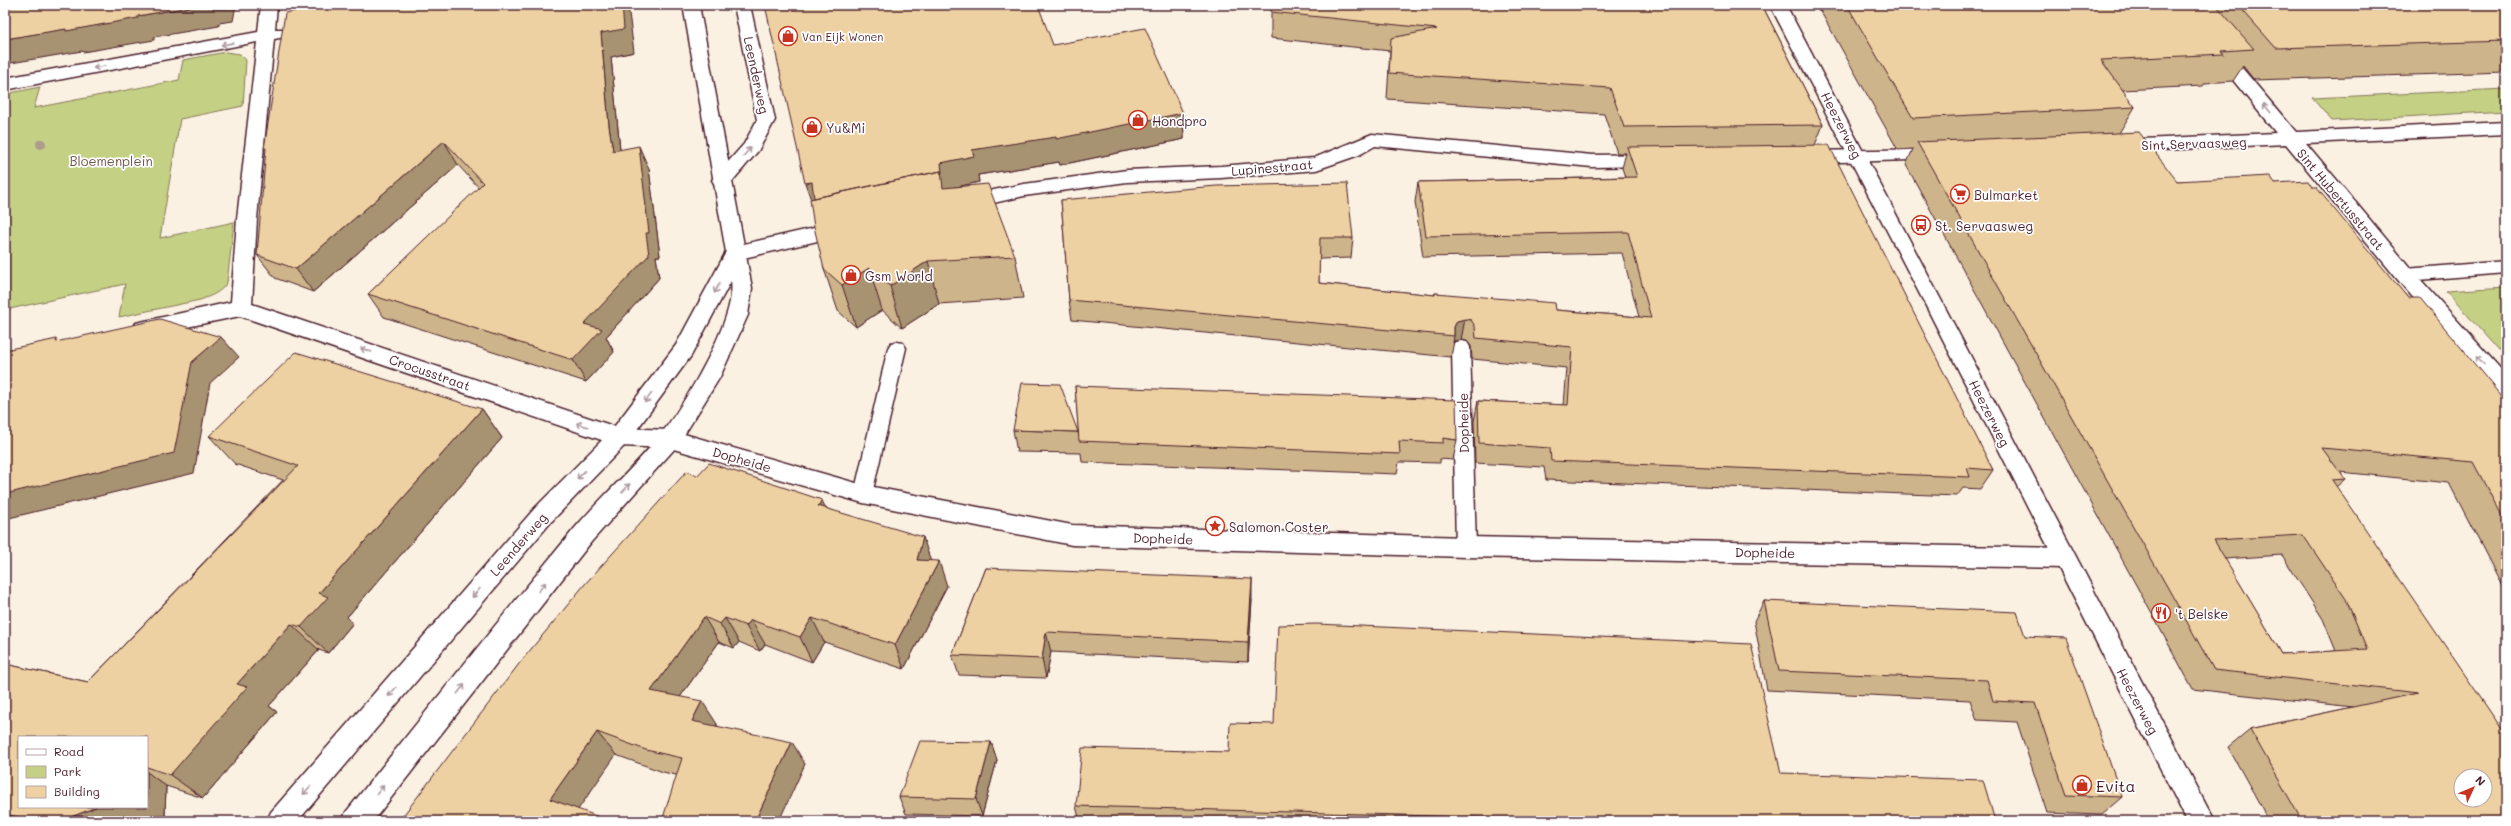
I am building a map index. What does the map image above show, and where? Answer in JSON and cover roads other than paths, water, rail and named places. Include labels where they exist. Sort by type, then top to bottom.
[{"type":"street","points":[[123,332],[241,308],[269,5]]},
{"type":"street","points":[[356,821],[584,534],[670,439],[709,377],[738,315],[742,288],[692,5]]},
{"type":"street","name":"Leenderweg","points":[[722,180],[751,147],[766,120],[742,5]]},
{"type":"street","name":"Heezerweg","points":[[1778,5],[1858,157],[2063,558],[2200,821]]},
{"type":"street","name":"Sint Hubertusstraat","points":[[2180,5],[2405,275],[2506,390]]},
{"type":"street","points":[[5,84],[296,30]]},
{"type":"street","name":"Sint Servaasweg","points":[[2101,147],[2506,128]]},
{"type":"street","name":"Lupinestraat","points":[[946,207],[1024,190],[1127,176],[1222,172],[1316,164],[1352,151],[1372,140],[1592,161],[1670,160]]},
{"type":"street","points":[[1786,157],[1858,157],[1958,154]]},
{"type":"street","points":[[735,254],[861,225]]},
{"type":"street","name":"Leenderweg","points":[[281,821],[543,515],[619,437],[684,350],[735,254]]},
{"type":"street","name":"Crocusstraat","points":[[241,308],[619,437]]},
{"type":"street","name":"Dopheide","points":[[619,437],[670,439],[863,494],[1072,535],[1466,547],[2063,558]]},
{"type":"lane","points":[[2405,275],[2506,268]]},
{"type":"lane","name":"Dopheide","points":[[1462,347],[1466,547]]},
{"type":"lane","points":[[863,494],[896,348]]},
{"type":"place","name":"Van Eijk Wonen","points":[[788,36]]},
{"type":"place","name":"Hondpro","points":[[1138,120]]},
{"type":"place","name":"Yu&Mi","points":[[812,127]]},
{"type":"place","name":"Bulmarket","points":[[1960,194]]},
{"type":"place","name":"St. Servaasweg","points":[[1921,225]]},
{"type":"place","name":"Gsm World","points":[[851,275]]},
{"type":"place","name":"Salomon Coster","points":[[1215,526]]},
{"type":"place","name":"'t Belske","points":[[2161,613]]},
{"type":"place","name":"Evita","points":[[2082,785]]},
{"type":"park label","name":"Bloemenplein","points":[[111,160]]}]
